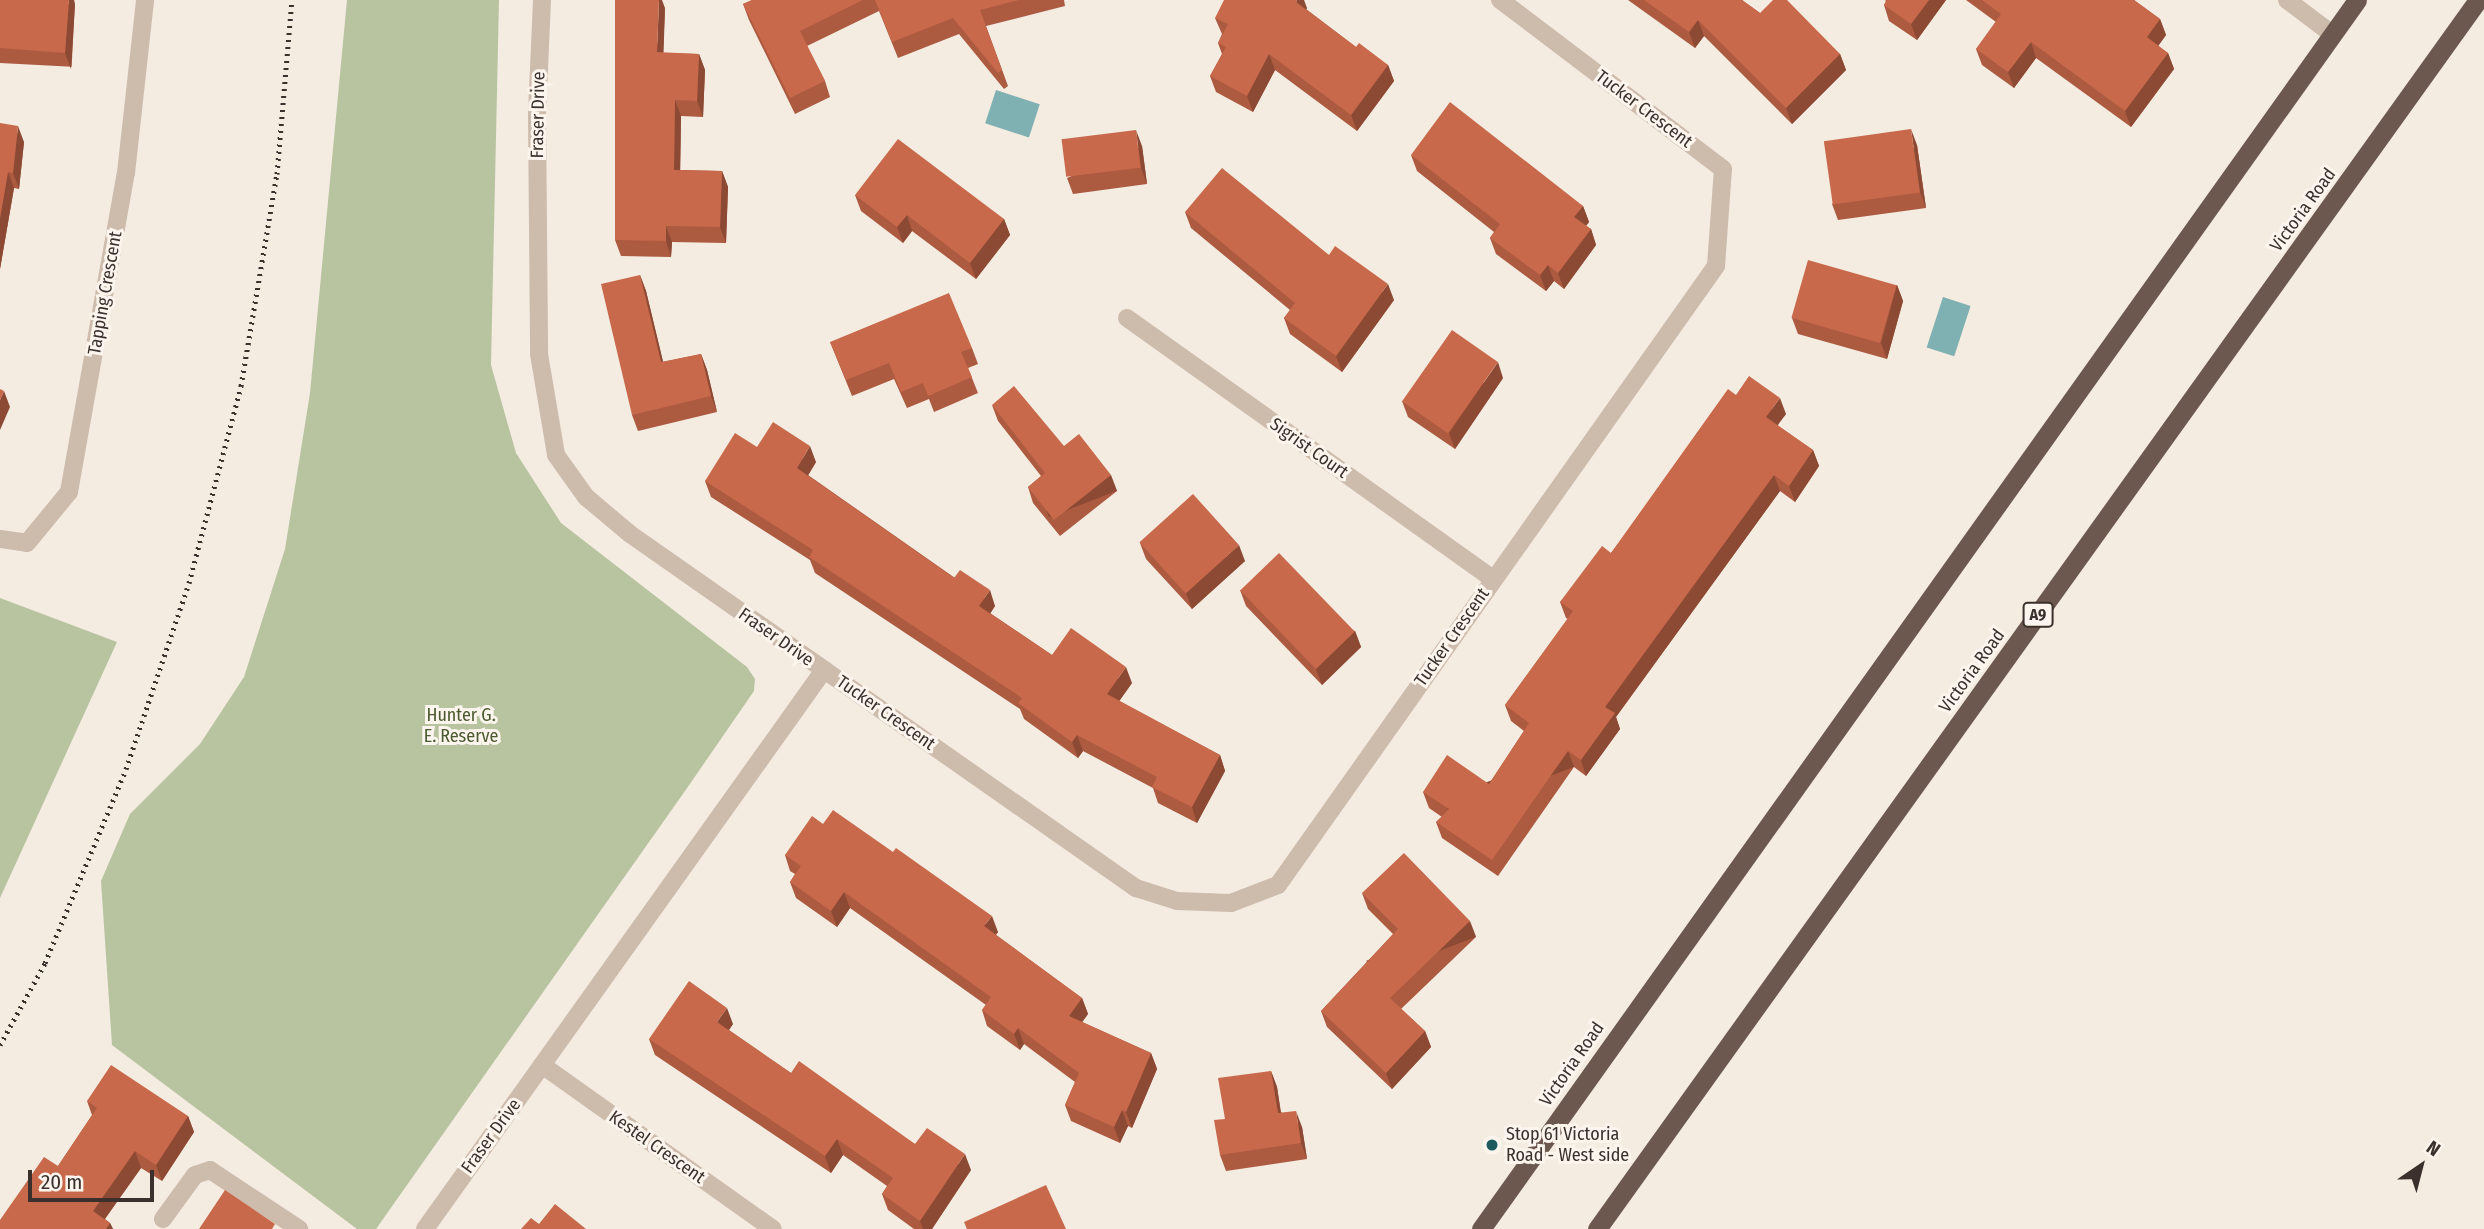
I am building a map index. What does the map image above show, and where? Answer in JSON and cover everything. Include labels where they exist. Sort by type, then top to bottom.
[{"type":"highway","name":"Victoria Road","points":[[1481,1229],[2357,0]]},
{"type":"highway","name":"Victoria Road","points":[[1597,1229],[2478,0]]},
{"type":"street","name":"Tapping Crescent","points":[[0,539],[27,542],[69,492],[126,173],[145,0]]},
{"type":"street","name":"Fraser Drive","points":[[425,1229],[824,670],[630,534],[586,497],[556,455],[539,354],[537,113],[542,0]]},
{"type":"street","name":"Tucker Crescent","points":[[824,670],[1136,888],[1177,901],[1231,903],[1278,885],[1492,578],[1716,266],[1723,169],[1500,0]]},
{"type":"street","points":[[2287,0],[2332,34]]},
{"type":"street","name":"Sigrist Court","points":[[1127,318],[1492,578]]},
{"type":"street","name":"Kestel Crescent","points":[[542,1065],[773,1229]]},
{"type":"street","points":[[163,1219],[195,1175],[210,1170],[299,1229]]},
{"type":"green space","name":"Hunter G. E. Reserve","points":[[347,0],[499,0],[491,365],[516,453],[561,523],[747,667],[755,679],[754,691],[376,1229],[357,1229],[112,1045],[101,881],[130,814],[200,744],[244,677],[285,549],[310,393]]},
{"type":"green space","points":[[0,598],[117,642],[0,898]]},
{"type":"water","points":[[996,90],[1040,104],[1029,138],[985,123]]},
{"type":"water","points":[[1943,297],[1971,306],[1954,356],[1927,347]]},
{"type":"building","points":[[0,0],[69,0],[65,53],[0,48]]},
{"type":"building","points":[[615,0],[659,0],[657,52],[699,54],[697,101],[675,100],[674,170],[722,171],[720,227],[666,226],[666,241],[615,240]]},
{"type":"building","points":[[752,0],[863,0],[800,31],[825,81],[790,98],[743,4]]},
{"type":"building","points":[[875,0],[1019,0],[980,10],[1002,70],[998,73],[953,18],[892,42]]},
{"type":"building","points":[[1224,0],[1297,0],[1296,2],[1356,47],[1359,43],[1388,65],[1351,115],[1269,54],[1247,96],[1210,76],[1226,47],[1218,43],[1228,24],[1215,18]]},
{"type":"building","points":[[1644,0],[1742,0],[1760,13],[1773,0],[1787,0],[1840,54],[1786,108],[1698,20],[1689,32]]},
{"type":"building","points":[[1887,0],[1929,0],[1911,24],[1884,5]]},
{"type":"building","points":[[1982,0],[2134,0],[2160,19],[2147,37],[2168,53],[2125,111],[2031,42],[2008,72],[1976,49],[2001,14]]},
{"type":"building","points":[[1450,102],[1583,206],[1574,217],[1591,229],[1558,273],[1548,265],[1540,275],[1490,238],[1500,224],[1411,155]]},
{"type":"building","points":[[0,123],[18,126],[13,173],[8,172],[0,218]]},
{"type":"building","points":[[1911,129],[1920,192],[1833,205],[1824,141]]},
{"type":"building","points":[[1136,130],[1141,168],[1066,177],[1062,139]]},
{"type":"building","points":[[898,139],[1004,219],[970,263],[907,215],[897,227],[855,195]]},
{"type":"building","points":[[1222,168],[1329,255],[1335,246],[1388,284],[1336,356],[1284,318],[1295,303],[1185,212]]},
{"type":"building","points":[[1808,260],[1896,285],[1880,343],[1791,318]]},
{"type":"building","points":[[640,275],[661,362],[701,354],[711,396],[632,415],[601,284]]},
{"type":"building","points":[[949,293],[972,348],[961,352],[972,377],[928,396],[923,383],[901,392],[889,363],[846,380],[830,342]]},
{"type":"building","points":[[1452,330],[1498,362],[1448,433],[1402,401]]},
{"type":"building","points":[[1749,376],[1780,398],[1766,417],[1813,450],[1789,486],[1774,475],[1605,707],[1615,713],[1581,760],[1568,751],[1492,860],[1436,822],[1449,809],[1423,792],[1447,755],[1489,784],[1529,723],[1505,705],[1573,611],[1560,602],[1602,546],[1611,553],[1728,389],[1736,395]]},
{"type":"building","points":[[1014,386],[1064,446],[1079,434],[1111,475],[1054,520],[1028,487],[1045,473],[992,405]]},
{"type":"building","points":[[773,422],[810,446],[797,468],[954,578],[960,570],[990,590],[979,606],[1052,655],[1071,628],[1126,667],[1107,694],[1220,755],[1192,807],[1152,787],[1157,777],[1077,735],[1072,742],[1018,703],[1022,698],[809,557],[813,550],[705,481],[735,433],[757,447]]},
{"type":"building","points":[[1193,494],[1239,545],[1186,593],[1139,542]]},
{"type":"building","points":[[1279,553],[1355,631],[1316,669],[1240,591]]},
{"type":"building","points":[[833,810],[893,852],[896,848],[992,916],[984,926],[1082,998],[1069,1016],[1151,1053],[1126,1112],[1122,1110],[1114,1127],[1065,1105],[1079,1073],[1018,1028],[1014,1034],[982,1010],[991,997],[844,892],[831,911],[790,882],[801,866],[785,855],[812,816],[823,824]]},
{"type":"building","points":[[1404,853],[1470,921],[1390,998],[1425,1031],[1386,1073],[1321,1011],[1398,929],[1362,893]]},
{"type":"building","points":[[689,981],[727,1008],[717,1022],[791,1073],[799,1061],[915,1144],[927,1128],[965,1154],[920,1221],[882,1194],[893,1178],[837,1139],[825,1156],[649,1039]]},
{"type":"building","points":[[111,1065],[188,1116],[156,1165],[135,1151],[93,1211],[110,1223],[106,1229],[0,1229],[0,1220],[44,1157],[58,1166],[97,1108],[87,1101]]},
{"type":"building","points":[[1271,1071],[1278,1113],[1296,1111],[1301,1143],[1220,1155],[1214,1120],[1225,1119],[1218,1078]]},
{"type":"building","points":[[1046,1185],[1066,1229],[967,1229],[964,1222]]},
{"type":"building","points":[[225,1190],[275,1224],[272,1229],[199,1229]]},
{"type":"building","points":[[555,1204],[586,1229],[521,1229],[531,1218],[539,1224]]},
{"type":"railway","points":[[0,1045],[45,963],[126,769],[189,583],[241,386],[277,174],[292,0]]},
{"type":"place","name":"Stop 61 Victoria Road - West side","points":[[1492,1145]]}]
